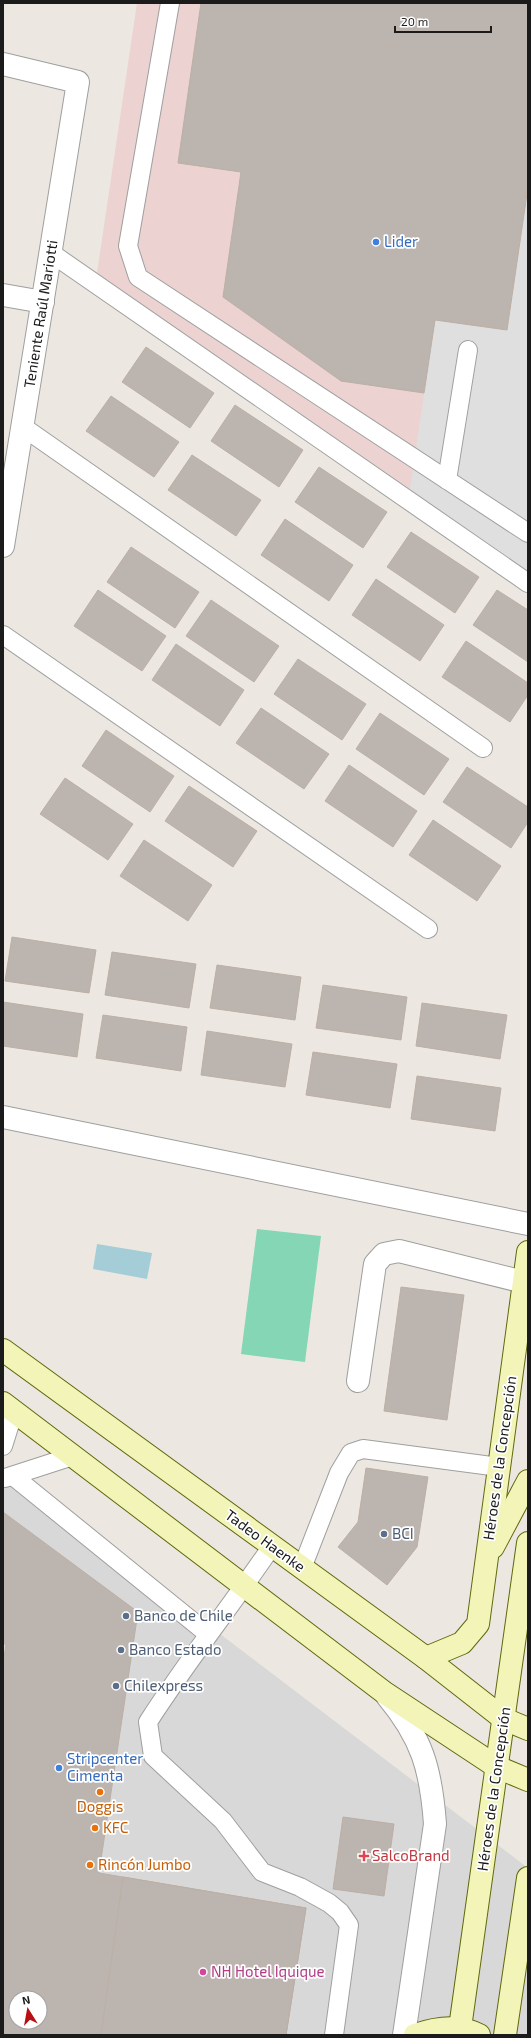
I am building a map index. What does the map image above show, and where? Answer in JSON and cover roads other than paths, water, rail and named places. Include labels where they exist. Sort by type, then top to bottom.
[{"type":"main road","name":"Héroes de la Concepción","points":[[426,1658],[462,1644],[478,1624],[528,1252]]},
{"type":"main road","name":"Tadeo Haenke","points":[[3,1350],[426,1658],[504,1719],[528,1729]]},
{"type":"main road","points":[[8,1407],[244,1588],[385,1693],[497,1767],[528,1780]]},
{"type":"main road","points":[[486,1560],[528,1481]]},
{"type":"main road","name":"Héroes de la Concepción","points":[[466,2033],[497,1767],[528,1543]]},
{"type":"main road","points":[[505,2035],[528,1878]]},
{"type":"main road","points":[[415,2035],[430,2030],[466,2033]]},
{"type":"street","name":"Teniente Raúl Mariotti","points":[[3,64],[78,82],[23,427],[5,521],[3,546]]},
{"type":"street","points":[[3,295],[43,302]]},
{"type":"street","points":[[3,1117],[528,1224]]},
{"type":"street","points":[[358,1381],[375,1264],[384,1254],[399,1251],[524,1282]]},
{"type":"street","points":[[385,1693],[403,1716],[418,1742],[428,1770],[434,1808],[432,1851],[404,2035]]},
{"type":"lane","points":[[170,3],[128,246],[138,277],[528,533]]},
{"type":"lane","points":[[51,254],[528,584]]},
{"type":"lane","points":[[447,480],[468,350]]},
{"type":"lane","points":[[23,427],[483,748]]},
{"type":"lane","points":[[3,635],[428,929]]},
{"type":"lane","points":[[3,1446],[8,1407]]},
{"type":"lane","points":[[302,1568],[339,1473],[351,1453],[363,1449],[499,1467]]},
{"type":"lane","points":[[8,1477],[73,1456]]},
{"type":"lane","points":[[8,1477],[208,1634]]},
{"type":"lane","points":[[272,1546],[244,1588],[178,1674],[148,1722],[153,1756],[223,1821],[262,1872],[300,1887],[329,1903],[340,1912],[349,1925],[334,2035]]},
{"type":"water","points":[[97,1244],[152,1253],[147,1279],[93,1269]]},
{"type":"place","name":"Lider","points":[[376,242]]},
{"type":"place","name":"BCI","points":[[384,1534]]},
{"type":"place","name":"Banco de Chile","points":[[126,1616]]},
{"type":"place","name":"Banco Estado","points":[[121,1650]]},
{"type":"place","name":"Chilexpress","points":[[116,1686]]},
{"type":"place","name":"Stripcenter Cimenta","points":[[59,1768]]},
{"type":"place","name":"Doggis","points":[[100,1792]]},
{"type":"place","name":"KFC","points":[[95,1828]]},
{"type":"place","name":"SalcoBrand","points":[[364,1856]]},
{"type":"place","name":"Rincón Jumbo","points":[[90,1865]]},
{"type":"place","name":"NH Hotel Iquique","points":[[203,1972]]}]
